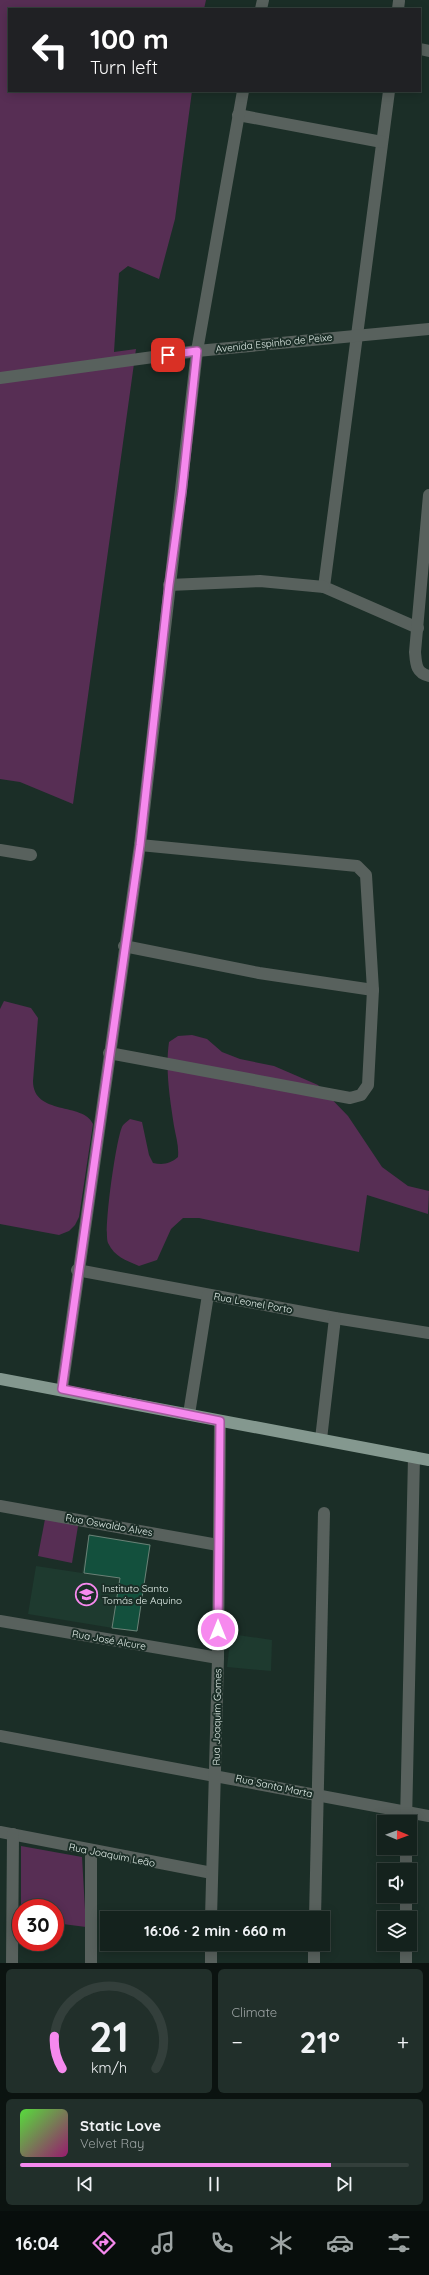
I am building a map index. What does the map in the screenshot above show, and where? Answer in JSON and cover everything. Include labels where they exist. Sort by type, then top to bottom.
[{"type":"main road","points":[[0,1379],[62,1389],[220,1421],[429,1460]]},
{"type":"street","points":[[62,1389],[124,946],[140,845],[197,351],[243,92]]},
{"type":"street","points":[[324,587],[358,335],[388,92]]},
{"type":"street","points":[[238,115],[382,142]]},
{"type":"street","name":"Avenida Espinho de Peixe","points":[[0,378],[197,351],[429,329]]},
{"type":"street","points":[[429,495],[424,605],[418,628],[416,666],[422,674],[429,676]]},
{"type":"street","points":[[169,585],[260,581],[324,587],[418,628]]},
{"type":"street","points":[[109,1053],[350,1098],[361,1095],[368,1085],[373,990],[366,875],[362,868],[357,866],[140,845]]},
{"type":"street","points":[[0,850],[32,855]]},
{"type":"street","points":[[124,946],[259,973],[373,990]]},
{"type":"street","name":"Rua Leonel Porto","points":[[78,1270],[208,1295],[429,1334]]},
{"type":"street","points":[[189,1414],[208,1295]]},
{"type":"street","points":[[321,1439],[335,1318]]},
{"type":"street","name":"Rua Joaquim Gomes","points":[[211,1911],[218,1658],[220,1421]]},
{"type":"street","points":[[406,1815],[414,1458]]},
{"type":"street","name":"Rua Oswaldo Alves","points":[[0,1506],[218,1545]]},
{"type":"street","points":[[315,1911],[316,1795],[324,1514]]},
{"type":"street","name":"Rua José Alcure","points":[[0,1621],[218,1658]]},
{"type":"street","name":"Rua Santa Marta","points":[[0,1736],[215,1774],[316,1795],[398,1815]]},
{"type":"street","name":"Rua Santa Marta","points":[[417,1817],[429,1816]]},
{"type":"street","name":"Rua Joaquim Leão","points":[[0,1832],[91,1851],[212,1873]]},
{"type":"street","points":[[12,1963],[13,1834]]},
{"type":"street","points":[[91,1851],[91,1963]]},
{"type":"street","points":[[211,1951],[211,1963]]},
{"type":"street","points":[[314,1951],[314,1963]]},
{"type":"street","points":[[406,1951],[406,1963]]},
{"type":"shaded area","points":[[0,0],[206,0],[204,8],[8,8],[8,92],[192,92],[175,219],[159,279],[128,266],[119,273],[114,352],[136,349],[73,804],[20,782],[0,779]]},
{"type":"shaded area","points":[[4,1001],[31,1008],[38,1018],[33,1081],[35,1092],[41,1099],[50,1104],[88,1117],[93,1124],[79,1217],[75,1225],[69,1231],[59,1235],[0,1224],[0,1009]]},
{"type":"shaded area","points":[[192,1035],[207,1039],[222,1052],[240,1059],[274,1066],[318,1085],[348,1116],[382,1167],[408,1186],[429,1191],[428,1214],[367,1195],[359,1252],[199,1218],[183,1218],[171,1229],[157,1260],[139,1266],[117,1255],[108,1243],[107,1222],[119,1135],[124,1124],[130,1119],[142,1122],[149,1155],[153,1163],[166,1163],[178,1157],[178,1145],[168,1084],[169,1042],[178,1036]]},
{"type":"shaded area","points":[[45,1519],[78,1526],[72,1563],[38,1556]]},
{"type":"shaded area","name":"Instituto Santo Tomás de Aquino","points":[[89,1534],[151,1544],[137,1632],[28,1614],[36,1566],[82,1573]]},
{"type":"shaded area","points":[[231,1634],[272,1640],[271,1671],[227,1667]]},
{"type":"shaded area","points":[[21,1846],[82,1857],[86,1927],[64,1924],[64,1899],[21,1899]]},
{"type":"building","points":[[89,1535],[150,1545],[137,1631],[112,1628],[120,1578],[84,1573]]},
{"type":"place","name":"Instituto Santo Tomás de Aquino","points":[[87,1594]]},
{"type":"route","points":[[168,355],[197,351],[140,845],[122,962],[62,1389],[220,1421],[218,1630]]}]
